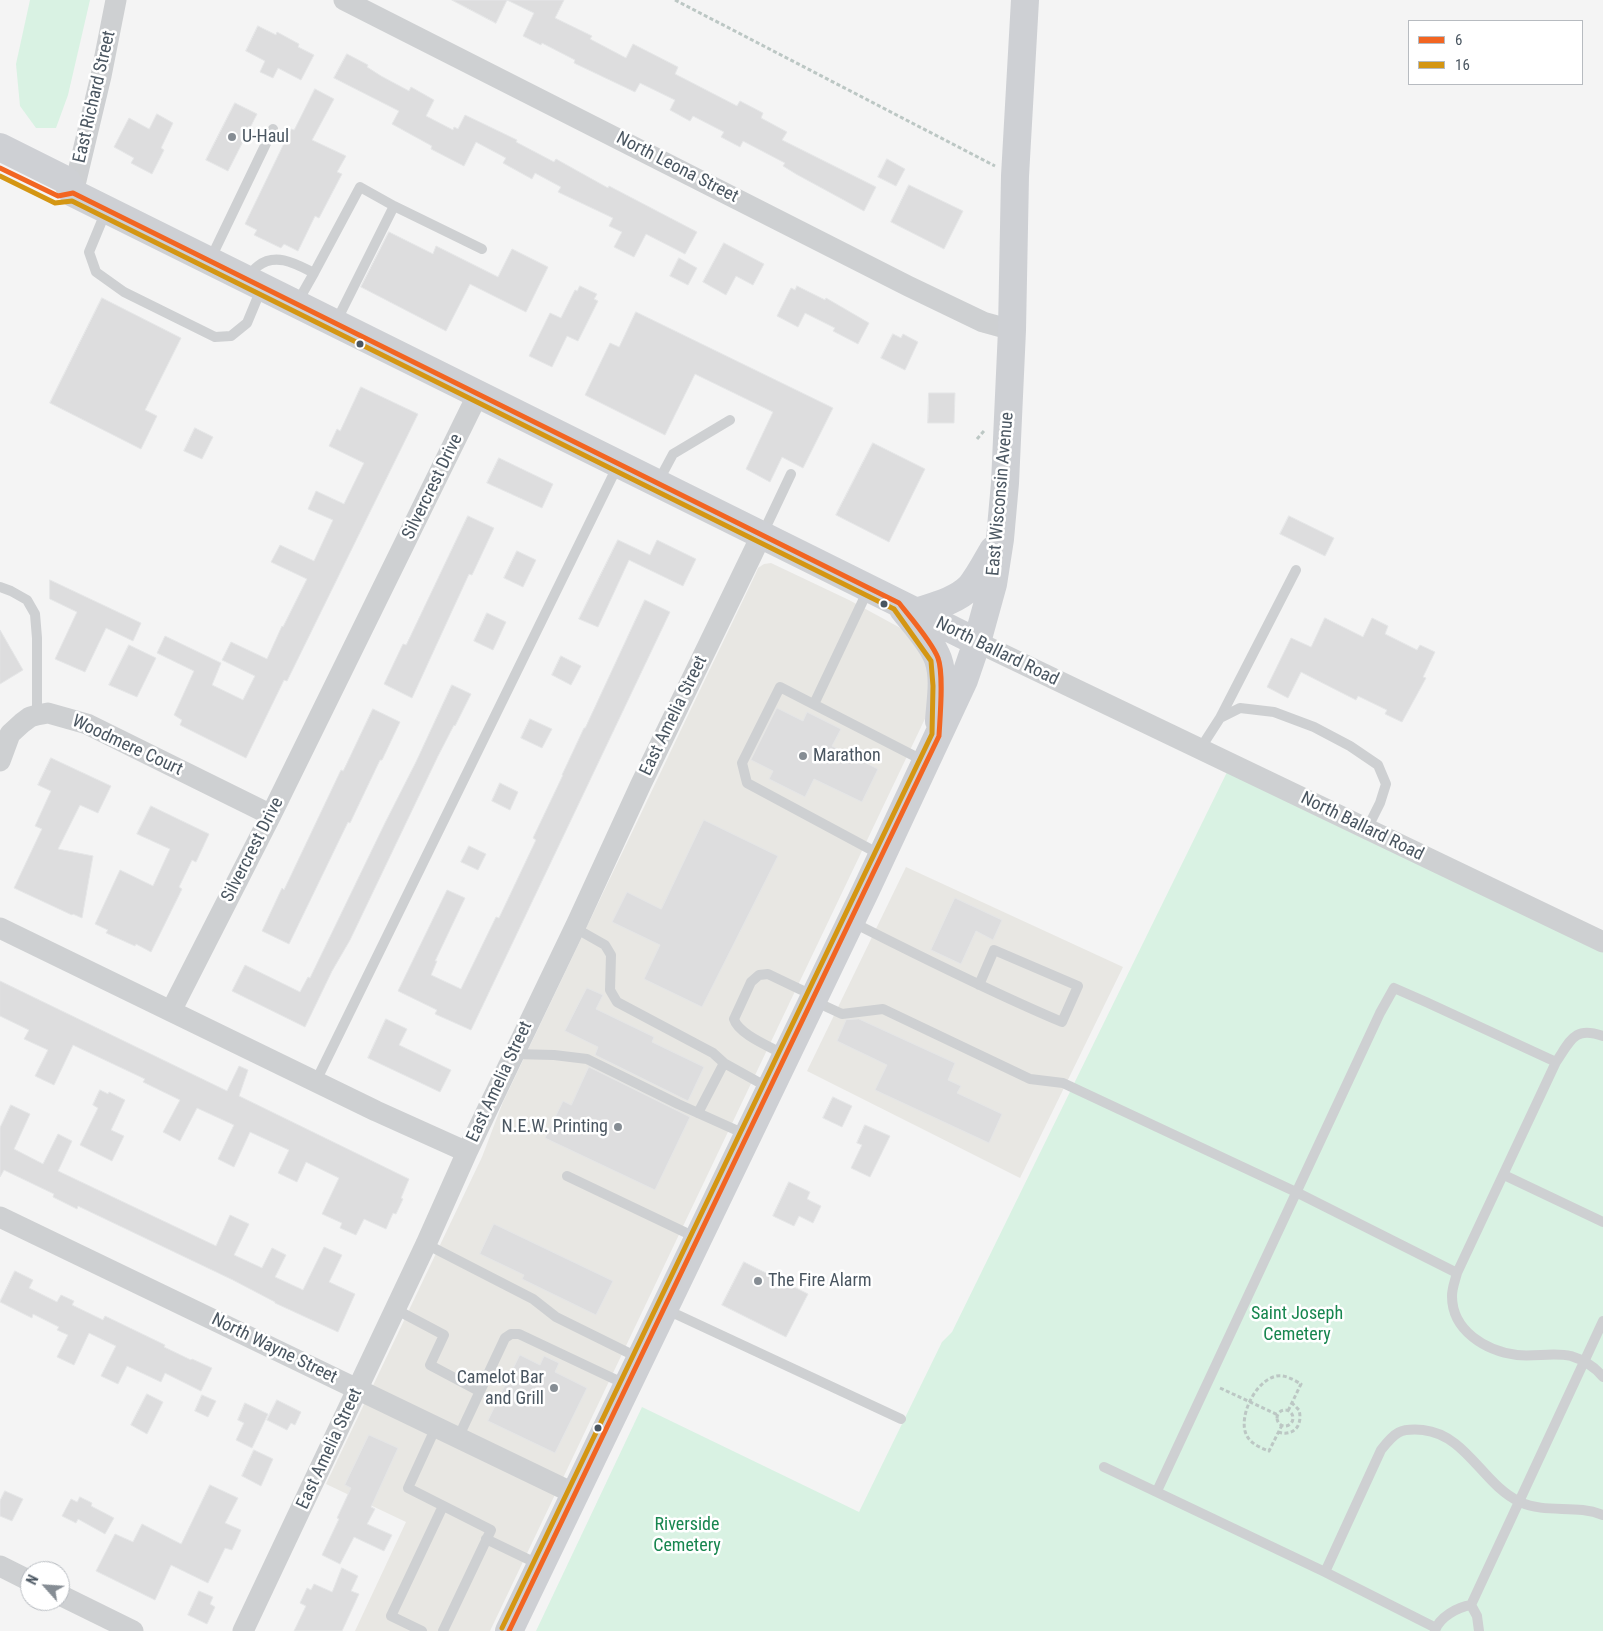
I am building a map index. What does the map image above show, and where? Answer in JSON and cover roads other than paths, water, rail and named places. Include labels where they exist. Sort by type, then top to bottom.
[{"type":"main road","name":"East Wisconsin Avenue","points":[[509,1631],[851,922],[964,680],[978,642],[993,584],[1000,539],[1005,483],[1012,330],[1015,176],[1025,0]]},
{"type":"main road","name":"North Ballard Road","points":[[0,147],[66,180],[73,193],[978,642]]},
{"type":"main road","name":"North Ballard Road","points":[[0,168],[58,196],[73,193]]},
{"type":"main road","points":[[938,736],[941,686],[938,658],[908,608],[950,601],[970,587],[1000,539]]},
{"type":"street","name":"East Richard Street","points":[[73,193],[101,76],[116,0]]},
{"type":"street","name":"North Leona Street","points":[[344,0],[934,299],[982,322],[1012,330]]},
{"type":"street","name":"Silvercrest Drive","points":[[171,1011],[271,815],[478,394]]},
{"type":"street","name":"East Amelia Street","points":[[243,1631],[426,1244],[513,1054],[575,928],[762,534]]},
{"type":"street","name":"North Ballard Road","points":[[978,642],[1603,942]]},
{"type":"street","name":"Woodmere Court","points":[[37,714],[48,713],[87,724],[271,815]]},
{"type":"street","points":[[0,760],[10,734],[22,723],[37,714]]},
{"type":"street","points":[[0,928],[467,1152]]},
{"type":"street","name":"North Wayne Street","points":[[0,1218],[575,1494]]},
{"type":"street","points":[[0,1566],[20,1575]]},
{"type":"street","points":[[70,1601],[133,1631]]},
{"type":"lane","points":[[210,261],[272,129]]},
{"type":"lane","points":[[297,304],[360,187],[394,206],[482,249]]},
{"type":"lane","points":[[336,323],[394,206]]},
{"type":"lane","points":[[107,210],[89,252],[96,272],[132,296],[215,337],[231,336],[246,323],[258,266],[274,259],[287,260],[314,273]]},
{"type":"lane","points":[[658,483],[673,454],[730,420]]},
{"type":"lane","points":[[316,1081],[618,464]]},
{"type":"lane","points":[[762,534],[791,474]]},
{"type":"lane","points":[[1200,749],[1220,718],[1296,570]]},
{"type":"lane","points":[[0,587],[27,600],[35,614],[37,638],[37,714]]},
{"type":"lane","points":[[814,704],[869,588]]},
{"type":"lane","points":[[882,856],[747,783],[742,763],[780,687],[926,762]]},
{"type":"lane","points":[[1220,718],[1240,708],[1274,712],[1314,727],[1350,746],[1378,765],[1386,784],[1380,803],[1367,829]]},
{"type":"lane","points":[[851,922],[979,985],[1062,1022],[1078,986],[994,950],[979,985]]},
{"type":"lane","points":[[575,928],[605,945],[610,955],[610,990],[617,1002],[713,1053],[724,1063],[770,1089]]},
{"type":"lane","points":[[786,1056],[742,1031],[735,1024],[734,1019],[751,982],[759,975],[768,974],[842,1014],[883,1009],[1030,1080],[1063,1083],[1296,1192],[1458,1273]]},
{"type":"lane","points":[[1157,1491],[1380,1013],[1394,988],[1556,1062]]},
{"type":"lane","points":[[1603,1036],[1588,1032],[1579,1034],[1572,1039],[1556,1062],[1458,1273],[1452,1296],[1454,1308],[1464,1329],[1472,1338],[1493,1350],[1520,1355],[1559,1354],[1572,1356],[1584,1361],[1603,1377]]},
{"type":"lane","points":[[513,1054],[554,1055],[587,1059],[748,1136]]},
{"type":"lane","points":[[698,1113],[724,1063]]},
{"type":"lane","points":[[1504,1175],[1603,1222]]},
{"type":"lane","points":[[567,1176],[698,1239]]},
{"type":"lane","points":[[426,1244],[533,1299],[556,1317],[640,1359]]},
{"type":"lane","points":[[665,1309],[901,1419]]},
{"type":"lane","points":[[395,1310],[444,1335],[430,1365],[479,1391]]},
{"type":"lane","points":[[1104,1466],[1325,1572],[1436,1629],[1455,1610],[1471,1604],[1603,1321]]},
{"type":"lane","points":[[458,1438],[506,1338],[511,1334],[519,1334],[628,1385]]},
{"type":"lane","points":[[436,1427],[408,1488],[491,1530],[443,1631]]},
{"type":"lane","points":[[1325,1572],[1382,1450],[1392,1436],[1403,1430],[1432,1431],[1449,1439],[1460,1446],[1500,1489],[1520,1502],[1535,1507],[1582,1509],[1603,1515]]},
{"type":"lane","points":[[422,1631],[391,1616],[444,1506]]},
{"type":"lane","points":[[486,1539],[541,1566]]},
{"type":"lane","points":[[1471,1604],[1477,1616],[1479,1631]]},
{"type":"place","name":"U-Haul","points":[[232,137]]},
{"type":"place","name":"Marathon","points":[[803,756]]},
{"type":"place","name":"N.E.W. Printing","points":[[618,1127]]},
{"type":"place","name":"The Fire Alarm","points":[[758,1281]]},
{"type":"place","name":"Camelot Bar and Grill","points":[[554,1388]]},
{"type":"park label","name":"Saint Joseph Cemetery","points":[[1297,1324]]},
{"type":"park label","name":"Riverside Cemetery","points":[[687,1535]]}]
